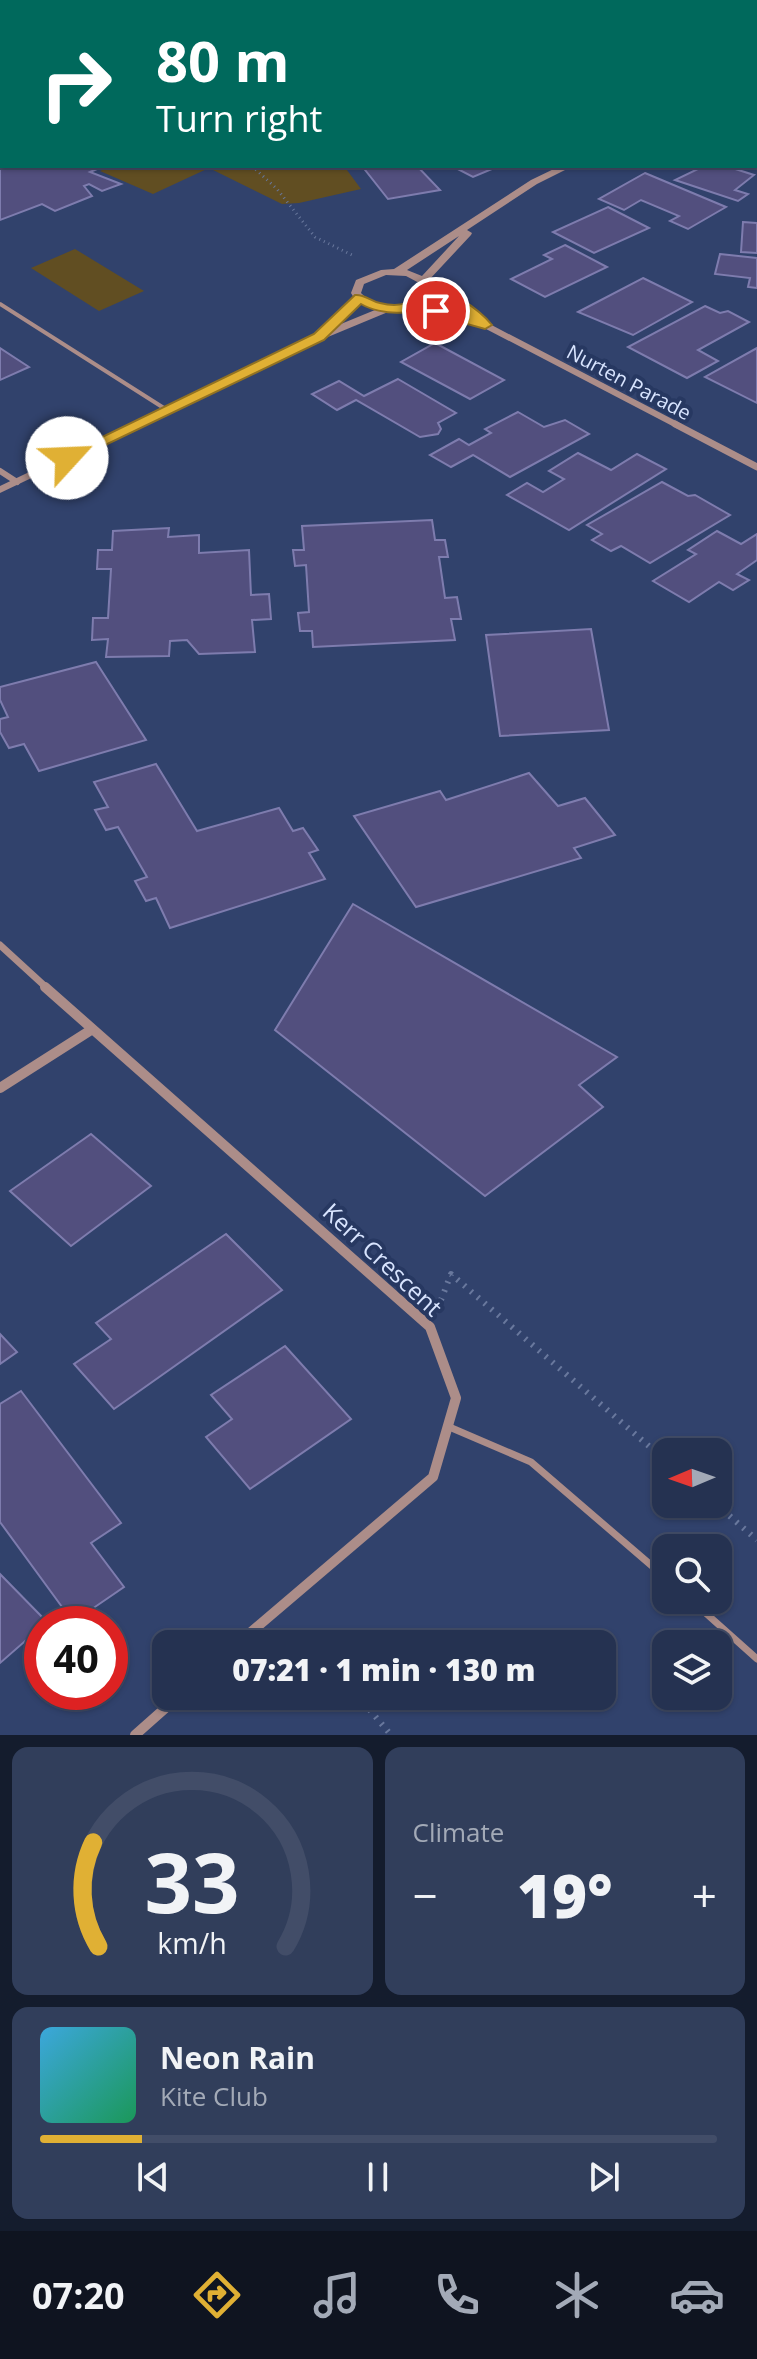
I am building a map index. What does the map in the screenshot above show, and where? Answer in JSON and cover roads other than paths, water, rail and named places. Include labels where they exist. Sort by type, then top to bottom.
[{"type":"street","points":[[397,272],[534,182],[564,168]]},
{"type":"street","points":[[0,490],[319,337],[387,309],[417,305],[424,301],[427,284],[480,218]]},
{"type":"street","points":[[360,298],[357,287],[373,274],[397,272],[427,284]]},
{"type":"street","name":"Nurten Parade","points":[[427,284],[469,310],[485,325]]},
{"type":"street","points":[[360,298],[387,309]]},
{"type":"street","points":[[319,337],[360,298]]},
{"type":"street","name":"Nurten Parade","points":[[417,305],[485,325],[757,467]]},
{"type":"street","name":"Kerr Crescent","points":[[0,945],[91,1030],[430,1327],[456,1398],[433,1477],[253,1630]]},
{"type":"street","points":[[0,1088],[91,1030]]},
{"type":"street","points":[[135,1735],[163,1710]]},
{"type":"lane","points":[[0,304],[167,410]]},
{"type":"lane","points":[[0,471],[17,482]]},
{"type":"lane","points":[[447,1426],[531,1462],[652,1566]]},
{"type":"lane","points":[[707,1614],[757,1659]]}]
